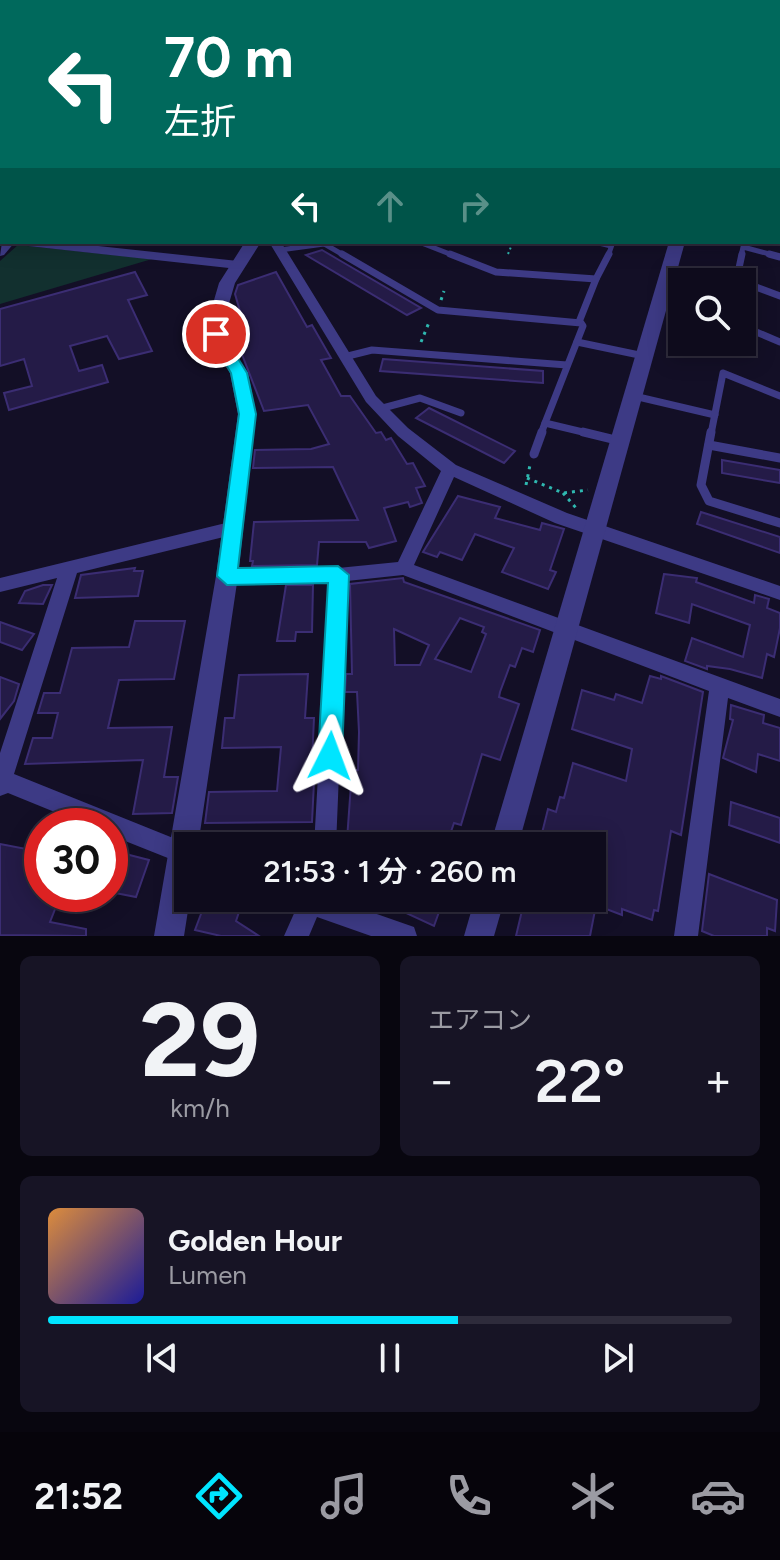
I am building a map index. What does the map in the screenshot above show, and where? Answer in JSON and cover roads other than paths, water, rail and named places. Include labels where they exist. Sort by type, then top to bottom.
[{"type":"street","points":[[46,244],[238,265]]},
{"type":"street","points":[[189,832],[234,528],[246,400],[239,373],[219,343],[215,324],[221,297],[252,244]]},
{"type":"street","points":[[508,832],[567,627],[588,522],[620,441],[667,276],[673,244]]},
{"type":"street","points":[[278,246],[379,409],[450,469],[511,499],[588,522],[780,593]]},
{"type":"street","points":[[404,568],[450,469]]},
{"type":"street","points":[[0,585],[234,528]]},
{"type":"street","points":[[70,567],[1,782],[174,850]]},
{"type":"street","points":[[227,576],[338,575],[404,568],[780,708]]},
{"type":"street","points":[[326,832],[338,575]]},
{"type":"street","points":[[686,936],[720,685]]},
{"type":"street","points":[[169,936],[174,912]]},
{"type":"street","points":[[296,936],[303,912]]},
{"type":"street","points":[[340,912],[405,936]]},
{"type":"street","points":[[479,936],[486,912]]},
{"type":"lane","points":[[278,246],[308,244]]},
{"type":"lane","points":[[325,244],[438,310],[579,322],[583,326],[534,454]]},
{"type":"lane","points":[[424,244],[496,272],[596,279]]},
{"type":"lane","points":[[579,322],[612,244]]},
{"type":"lane","points":[[739,268],[743,247],[780,257]]},
{"type":"lane","points":[[756,288],[780,296]]},
{"type":"lane","points":[[756,332],[780,342]]},
{"type":"lane","points":[[577,342],[644,356]]},
{"type":"lane","points":[[344,357],[372,350],[567,365]]},
{"type":"lane","points":[[780,396],[723,373],[701,485],[709,501],[780,523]]},
{"type":"lane","points":[[379,409],[414,396],[428,396],[461,413]]},
{"type":"lane","points":[[633,396],[715,415]]},
{"type":"lane","points":[[545,423],[620,441]]},
{"type":"lane","points":[[709,445],[780,458]]}]
